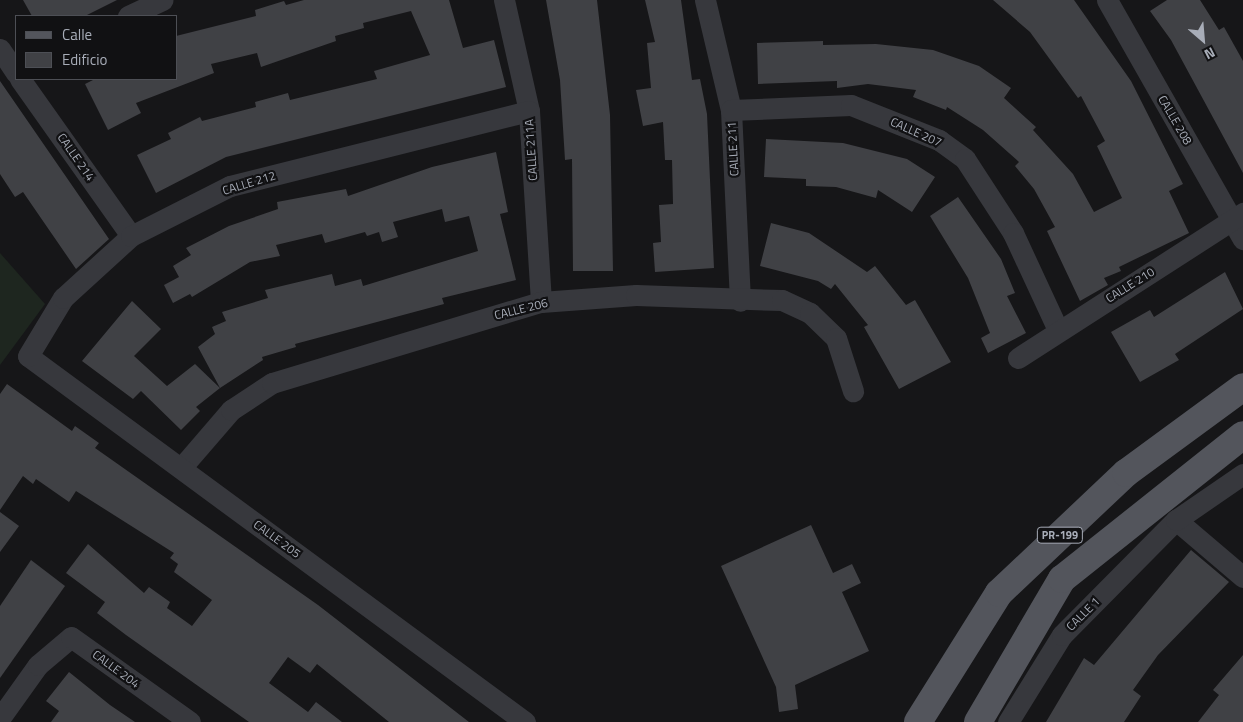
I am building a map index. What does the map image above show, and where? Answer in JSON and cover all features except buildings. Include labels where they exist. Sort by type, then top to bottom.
[{"type":"main road","name":"PR-199","points":[[918,722],[999,593],[1126,473],[1243,387]]},
{"type":"main road","name":"PR-199","points":[[978,722],[1062,579],[1243,435]]},
{"type":"street","points":[[130,15],[163,0]]},
{"type":"street","name":"CALLE 211A","points":[[504,0],[529,112],[541,302]]},
{"type":"street","name":"CALLE 211","points":[[706,0],[731,110],[740,301]]},
{"type":"street","name":"CALLE 208","points":[[1107,0],[1237,216],[1243,239]]},
{"type":"street","points":[[0,49],[15,72]]},
{"type":"street","name":"CALLE 214","points":[[21,80],[131,236]]},
{"type":"street","name":"CALLE 207","points":[[731,110],[851,105],[939,140],[965,159],[1013,234],[1058,330]]},
{"type":"street","name":"CALLE 212","points":[[28,356],[63,298],[131,236],[230,186],[529,112]]},
{"type":"street","name":"CALLE 210","points":[[1018,358],[1058,330],[1237,216]]},
{"type":"street","name":"CALLE 206","points":[[182,468],[231,410],[272,383],[541,302],[636,295],[740,301],[782,300],[810,313],[836,338],[853,391]]},
{"type":"street","name":"CALLE 205","points":[[28,356],[525,722]]},
{"type":"street","name":"CALLE 1","points":[[1008,722],[1062,635],[1176,520],[1243,474]]},
{"type":"street","points":[[1176,520],[1243,577]]},
{"type":"street","name":"CALLE 204","points":[[0,718],[44,660],[71,637],[190,722]]},
{"type":"shaded area","points":[[0,253],[45,304],[0,365]]}]
